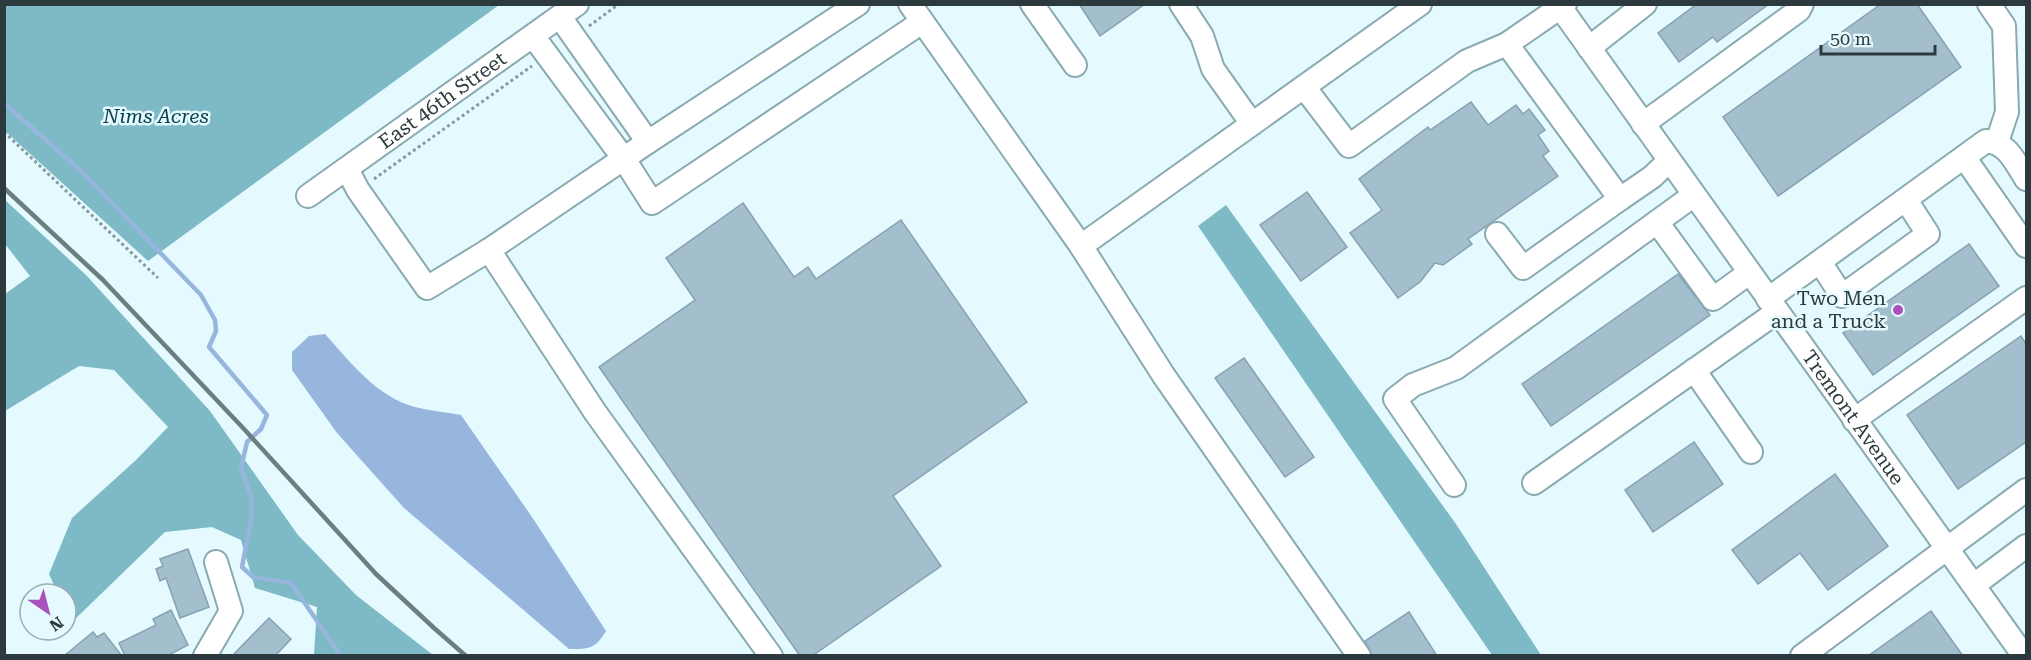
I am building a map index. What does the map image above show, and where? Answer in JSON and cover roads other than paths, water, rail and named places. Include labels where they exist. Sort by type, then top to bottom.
[{"type":"street","points":[[347,169],[358,190],[427,288],[489,250],[858,4]]},
{"type":"street","points":[[1032,4],[1075,65]]},
{"type":"street","points":[[1180,4],[1202,36],[1213,69],[1252,124]]},
{"type":"street","points":[[1081,246],[1420,4]]},
{"type":"street","points":[[1588,48],[1645,4]]},
{"type":"street","points":[[1643,124],[1799,10],[1802,4]]},
{"type":"street","points":[[1989,4],[2004,26],[2007,112],[1998,142]]},
{"type":"street","points":[[1304,87],[1348,146],[1467,61],[1507,44],[1561,6]]},
{"type":"street","name":"Tremont Avenue","points":[[1561,6],[1588,48],[1854,420],[2024,651]]},
{"type":"street","points":[[568,11],[575,36],[648,142]]},
{"type":"street","name":"East 46th Street","points":[[308,196],[568,11]]},
{"type":"street","points":[[533,36],[624,159],[652,203],[916,13],[1081,246],[1164,376],[1359,656]]},
{"type":"street","points":[[1507,44],[1620,199]]},
{"type":"street","points":[[1534,483],[1694,370],[1773,306],[1820,262],[1986,141],[1998,142],[2005,147],[2026,179]]},
{"type":"street","points":[[1964,157],[2026,246]]},
{"type":"street","points":[[1497,234],[1523,268],[1652,177],[1669,161]]},
{"type":"street","points":[[1454,486],[1395,399],[1413,385],[1456,368],[1694,195]]},
{"type":"street","points":[[1820,262],[1842,296],[1928,234],[1906,200]]},
{"type":"street","points":[[1658,222],[1713,299],[1749,273]]},
{"type":"street","points":[[489,250],[595,411],[771,656]]},
{"type":"street","points":[[1854,420],[2026,298]]},
{"type":"street","points":[[1694,370],[1751,452]]},
{"type":"street","points":[[1802,656],[1946,547],[2026,490]]},
{"type":"street","points":[[1974,585],[2026,546]]},
{"type":"street","points":[[206,656],[231,611],[216,562]]},
{"type":"waterway","points":[[4,103],[81,171],[201,295],[215,320],[216,331],[209,347],[267,415],[261,429],[247,442],[241,468],[251,497],[251,520],[242,567],[253,577],[291,583],[341,656]]},
{"type":"railway","points":[[4,188],[103,280],[244,429],[376,574],[466,656]]},
{"type":"place","name":"Two Men and a Truck","points":[[1898,310]]},
{"type":"park label","name":"Nims Acres","points":[[156,116]]}]
